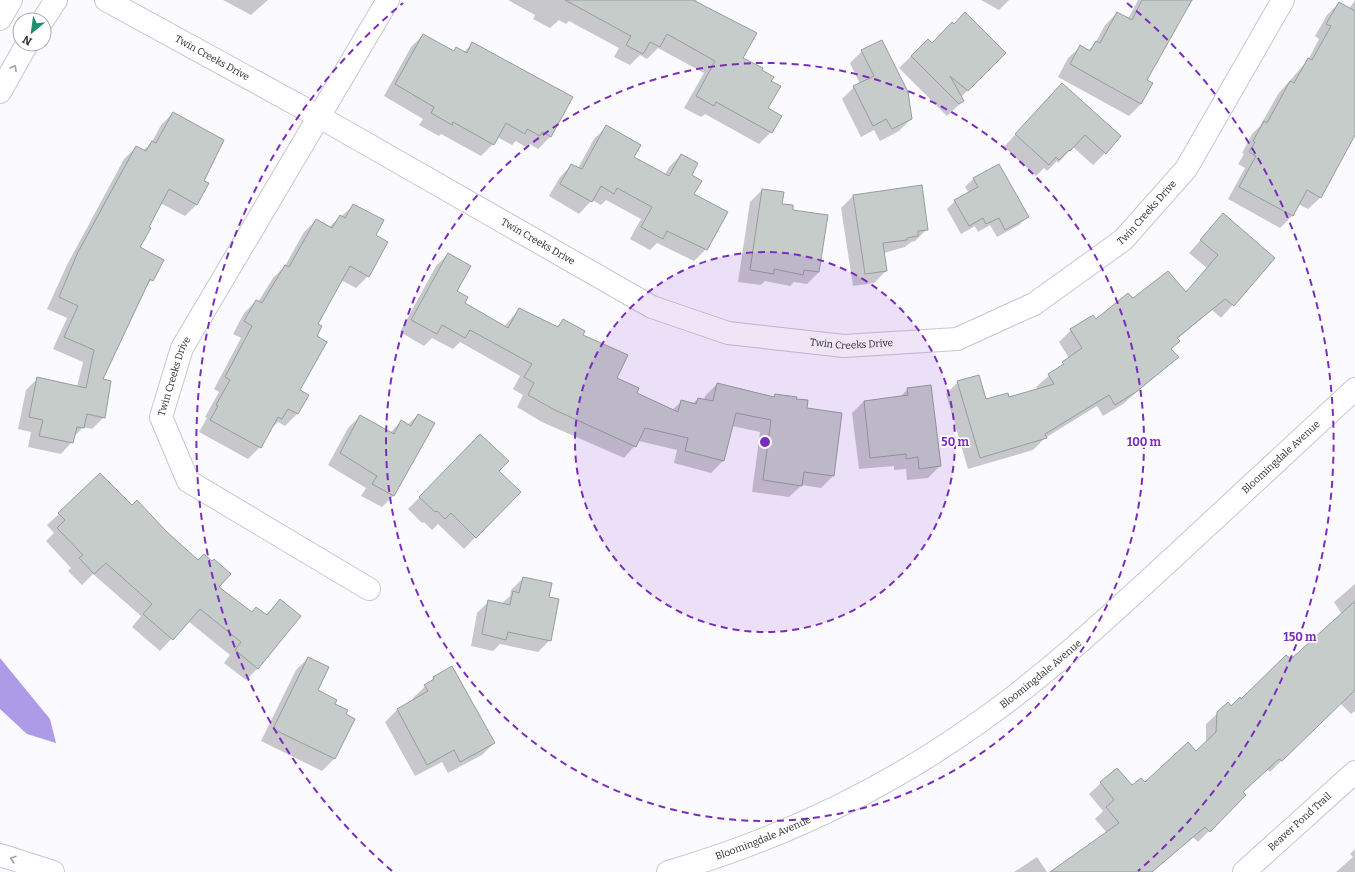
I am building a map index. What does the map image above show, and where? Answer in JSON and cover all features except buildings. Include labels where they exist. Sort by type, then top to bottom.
[{"type":"street","points":[[0,19],[11,0]]},
{"type":"street","points":[[48,12],[56,0]]},
{"type":"street","name":"Twin Creeks Drive","points":[[106,0],[318,116],[652,307],[728,333],[836,346],[957,339],[1034,304],[1123,240],[1186,169],[1283,0]]},
{"type":"street","name":"Twin Creeks Drive","points":[[369,589],[188,481],[161,417],[182,348],[388,0]]},
{"type":"street","points":[[0,92],[22,52]]},
{"type":"street","name":"Bloomingdale Avenue","points":[[668,872],[741,848],[830,810],[895,776],[977,724],[1038,678],[1094,629],[1355,389]]},
{"type":"street","name":"Beaver Pond Trail","points":[[1244,872],[1355,772]]},
{"type":"street","points":[[0,855],[53,872]]},
{"type":"shaded area","points":[[0,658],[50,719],[56,743],[27,734],[0,709]]}]
